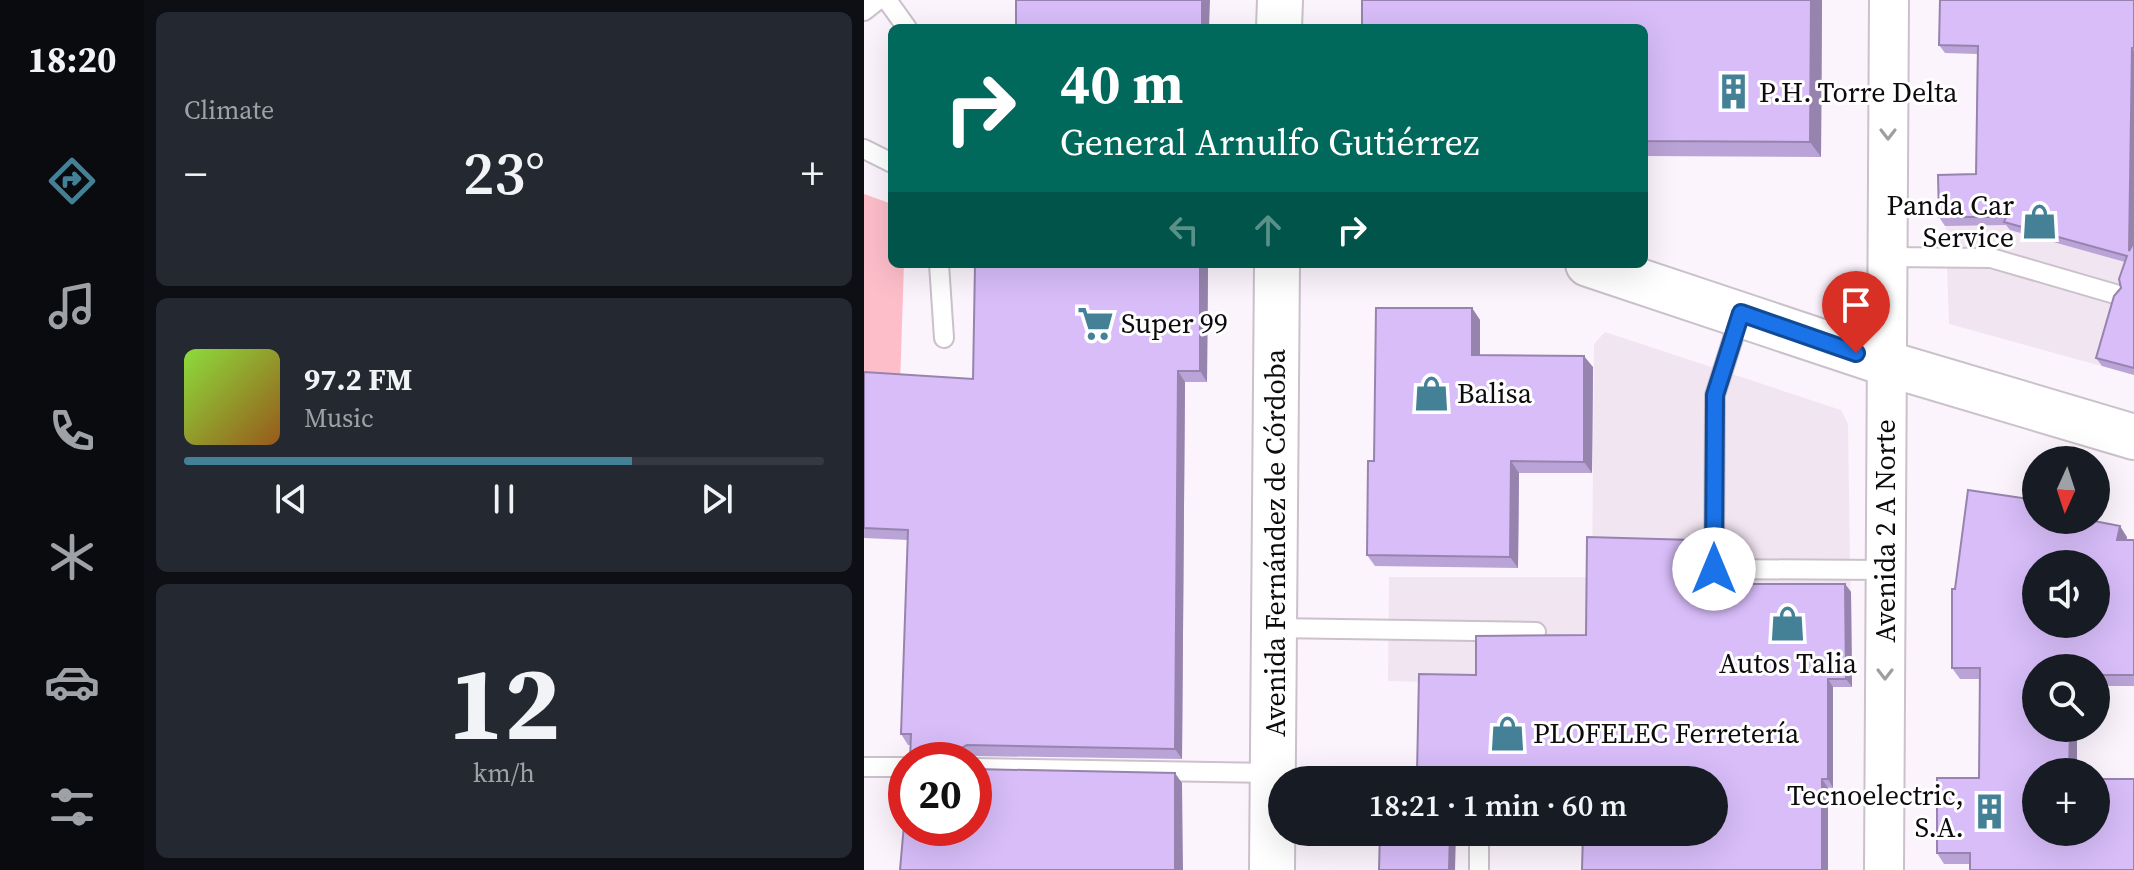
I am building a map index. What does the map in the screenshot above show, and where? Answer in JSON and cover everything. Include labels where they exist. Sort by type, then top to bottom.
[{"type":"main road","points":[[1279,24],[1280,0]]},
{"type":"main road","name":"Avenida Fernández de Córdoba","points":[[1273,766],[1277,268]]},
{"type":"main road","points":[[1600,268],[1885,363],[2134,437]]},
{"type":"main road","name":"Avenida Fernández de Córdoba","points":[[1272,846],[1272,870]]},
{"type":"street","name":"Avenida 2 A Norte","points":[[1884,870],[1889,0]]},
{"type":"lane","points":[[864,11],[878,0]]},
{"type":"lane","points":[[887,0],[904,24]]},
{"type":"lane","points":[[864,149],[888,161]]},
{"type":"lane","points":[[1887,257],[1991,258],[2115,294]]},
{"type":"lane","points":[[939,268],[944,338]]},
{"type":"lane","points":[[1741,313],[1715,395],[1714,569],[1885,570]]},
{"type":"lane","points":[[1274,628],[1536,632]]},
{"type":"lane","points":[[864,767],[888,767]]},
{"type":"lane","points":[[992,768],[1268,773]]},
{"type":"lane","points":[[1479,846],[1479,870]]},
{"type":"shaded area","points":[[1944,183],[2134,217],[2134,375],[1949,324]]},
{"type":"shaded area","points":[[864,194],[888,203],[888,268],[904,268],[900,385],[864,383]]},
{"type":"shaded area","points":[[1605,332],[1841,410],[1848,424],[1852,687],[1592,687],[1388,681],[1389,577],[1592,577],[1594,344]]},
{"type":"building","points":[[1016,0],[1202,0],[1202,24],[1016,24]]},
{"type":"building","name":"P.H. Torre Delta","points":[[1362,0],[1811,0],[1810,142],[1648,141],[1648,24],[1362,24]]},
{"type":"building","points":[[1940,0],[2134,0],[2129,251],[2134,242],[2134,368],[2096,358],[2114,296],[2121,288],[2119,279],[2127,256],[2004,222],[2006,217],[1939,217],[1938,175],[1976,174],[1978,46],[1939,45]]},
{"type":"building","points":[[975,268],[1200,268],[1200,371],[1178,371],[1175,749],[911,742],[911,734],[901,734],[908,530],[864,528],[864,372],[973,379]]},
{"type":"building","points":[[1376,308],[1472,308],[1472,355],[1584,356],[1584,462],[1511,461],[1510,557],[1367,555],[1368,461],[1374,461]]},
{"type":"building","points":[[1968,490],[2022,498],[2022,534],[2110,534],[2110,524],[2120,526],[2117,540],[2134,540],[2134,675],[2110,675],[2110,654],[2022,654],[2022,742],[2070,742],[2069,758],[2022,758],[2022,846],[2110,846],[2110,779],[2134,779],[2134,870],[1970,870],[1970,853],[1937,853],[1937,778],[1979,778],[1980,668],[1952,668],[1952,589],[1955,589]]},
{"type":"building","points":[[1587,537],[1693,540],[1693,584],[1845,584],[1846,679],[1828,679],[1828,779],[1822,779],[1822,870],[1582,870],[1583,846],[1728,846],[1728,766],[1417,766],[1419,674],[1476,675],[1476,636],[1586,635]]},
{"type":"building","points":[[992,769],[1175,773],[1175,870],[900,870],[902,846],[992,846]]},
{"type":"building","points":[[1380,846],[1450,846],[1449,870],[1379,870]]},
{"type":"place","name":"P.H. Torre Delta","points":[[1733,92]]},
{"type":"place","name":"Panda Car Service","points":[[2040,221]]},
{"type":"place","name":"Super 99","points":[[1095,323]]},
{"type":"place","name":"Balisa","points":[[1431,393]]},
{"type":"place","name":"Autos Talia","points":[[1788,623]]},
{"type":"place","name":"PLOFELEC Ferretería","points":[[1507,733]]},
{"type":"place","name":"Tecnoelectric, S.A.","points":[[1990,811]]},
{"type":"route","points":[[1714,569],[1715,395],[1741,313],[1856,353]]}]
